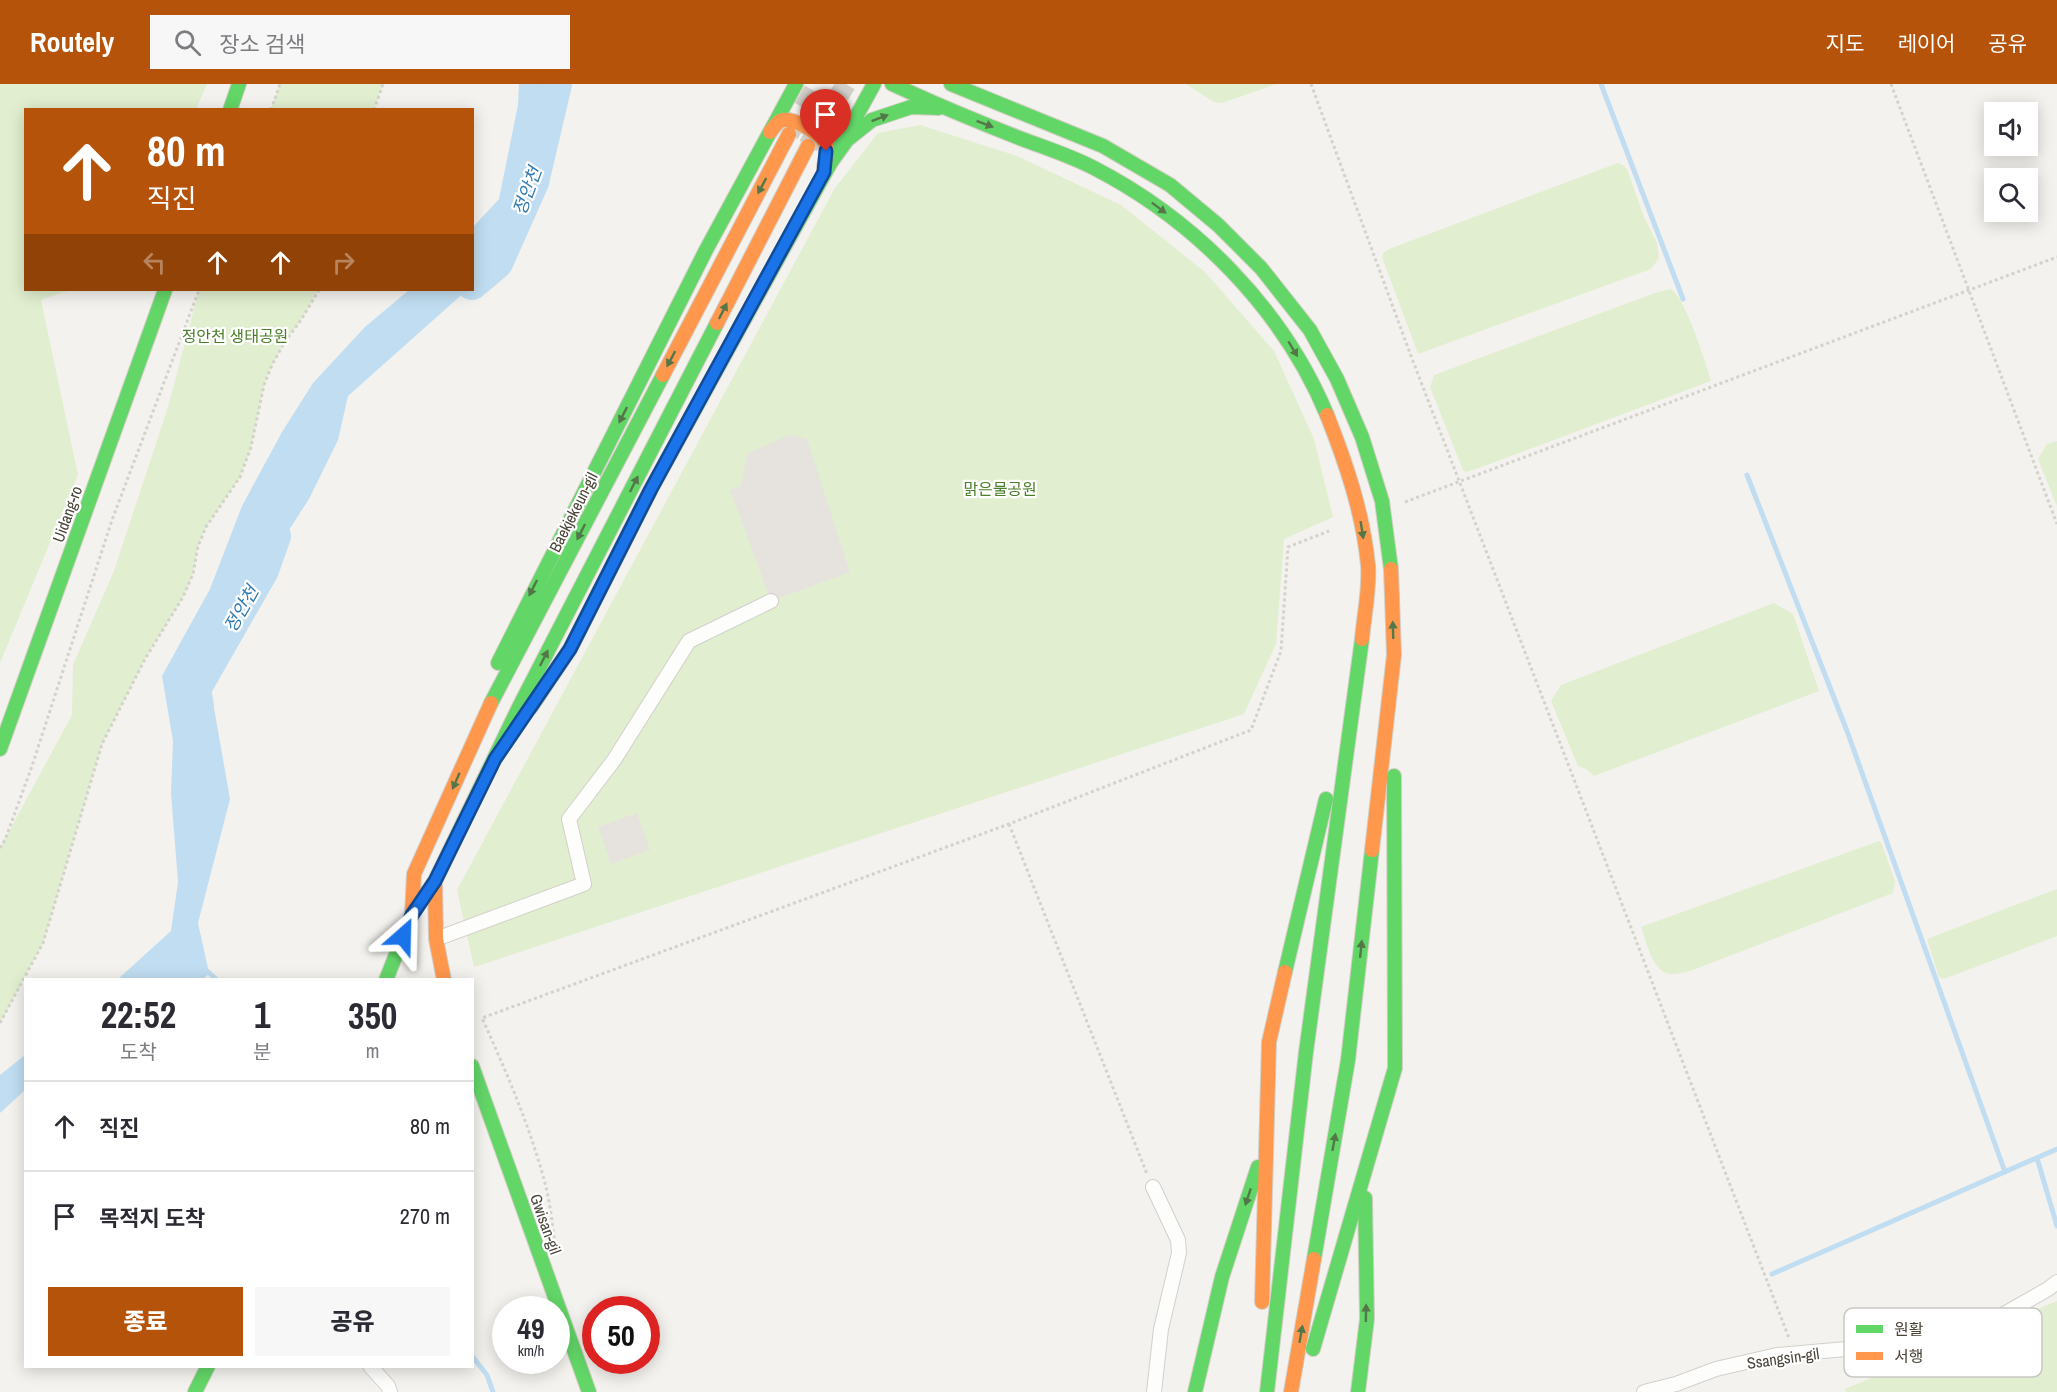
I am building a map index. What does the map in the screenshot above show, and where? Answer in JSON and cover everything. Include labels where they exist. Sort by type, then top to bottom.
[{"type":"main road","points":[[231,108],[239,84]]},
{"type":"main road","points":[[764,139],[779,95],[777,84]]},
{"type":"main road","points":[[469,752],[487,687],[530,593],[764,139],[796,84]]},
{"type":"main road","points":[[495,759],[570,649],[651,489],[874,84]]},
{"type":"main road","points":[[892,84],[946,109],[1093,167],[1156,205],[1202,242],[1243,284],[1290,344],[1316,389],[1339,445],[1358,506],[1368,567],[1361,650],[1306,1052],[1267,1392]]},
{"type":"main road","points":[[953,85],[1103,146],[1170,185],[1218,225],[1261,268],[1310,330],[1337,379],[1362,437],[1382,501],[1391,564],[1394,655],[1395,1068],[1300,1392]]},
{"type":"main road","points":[[824,172],[847,140],[872,120],[911,107],[946,109]]},
{"type":"main road","points":[[764,139],[780,121],[788,118],[801,124],[825,142],[824,172]]},
{"type":"main road","name":"Baekjekeun-gil","points":[[412,915],[414,874],[496,692],[789,134]]},
{"type":"main road","name":"Baekjekeun-gil","points":[[387,978],[412,915],[435,881],[524,696],[808,146]]},
{"type":"main road","name":"Uidang-ro","points":[[0,749],[165,291]]},
{"type":"main road","points":[[1260,1392],[1269,1042],[1361,650]]},
{"type":"main road","points":[[1291,1392],[1348,1060],[1394,655]]},
{"type":"main road","points":[[435,881],[436,939],[444,978]]},
{"type":"main road","name":"Gwisan-gil","points":[[474,1072],[589,1392]]},
{"type":"main road","points":[[1195,1392],[1222,1277],[1266,1141]]},
{"type":"main road","points":[[1358,1392],[1367,1319],[1365,1171]]},
{"type":"main road","points":[[195,1392],[207,1368]]},
{"type":"street","points":[[436,939],[584,884],[569,819],[614,760],[689,641],[771,601]]},
{"type":"street","points":[[1153,1187],[1178,1240],[1179,1253],[1161,1329],[1154,1392]]},
{"type":"street","name":"Ssangsin-gil","points":[[2015,1308],[2057,1282]]},
{"type":"street","name":"Ssangsin-gil","points":[[1644,1392],[1676,1384],[1716,1369],[1777,1355],[1844,1349]]},
{"type":"street","points":[[372,1368],[388,1386],[390,1392]]},
{"type":"path","points":[[272,108],[280,84]]},
{"type":"path","points":[[375,108],[383,84]]},
{"type":"path","points":[[1311,84],[1460,481],[1795,1354]]},
{"type":"path","points":[[1891,84],[2057,524]]},
{"type":"path","points":[[1405,502],[2057,257]]},
{"type":"path","points":[[0,848],[32,766],[112,520],[199,291]]},
{"type":"path","points":[[0,1023],[42,943],[102,744],[145,659],[183,597],[193,574],[198,546],[206,527],[240,477],[251,447],[264,385],[272,365],[318,291]]},
{"type":"path","points":[[555,1244],[546,1189],[530,1136],[512,1083],[482,1018],[1009,824],[1251,730],[1281,651],[1288,547],[1329,531]]},
{"type":"path","points":[[1009,824],[1153,1187]]},
{"type":"green space","points":[[0,84],[207,84],[196,108],[24,108],[24,291],[67,291],[41,300],[78,475],[0,663]]},
{"type":"green space","points":[[280,84],[383,84],[374,108],[271,108]]},
{"type":"green space","points":[[1186,84],[1276,84],[1222,103],[1214,102]]},
{"type":"green space","name":"맑은물공원","points":[[920,125],[1017,156],[1121,205],[1205,272],[1274,351],[1314,439],[1333,517],[1284,539],[1276,644],[1244,714],[474,967],[457,890],[835,188],[878,133]]},
{"type":"green space","points":[[1618,163],[1627,169],[1644,217],[1657,243],[1659,258],[1651,269],[1418,354],[1382,257],[1384,252]]},
{"type":"green space","points":[[1671,289],[1677,295],[1688,317],[1711,381],[1479,468],[1466,472],[1463,470],[1430,387],[1434,375]]},
{"type":"green space","name":"정안천 생태공원","points":[[199,291],[318,291],[272,365],[264,385],[251,447],[240,477],[206,527],[198,546],[193,574],[183,597],[145,659],[102,744],[43,943],[0,1023],[0,848],[72,715],[73,665],[114,571],[168,407]]},
{"type":"green space","points":[[2057,441],[2057,506],[2038,459],[2047,444]]},
{"type":"green space","points":[[1774,603],[1793,614],[1819,691],[1594,776],[1578,766],[1551,701],[1561,685]]},
{"type":"green space","points":[[1879,841],[1895,882],[1893,893],[1690,971],[1673,974],[1664,972],[1651,955],[1641,927]]},
{"type":"green space","points":[[2057,889],[2057,936],[1944,979],[1939,977],[1927,939]]},
{"type":"green space","points":[[2057,1301],[2057,1392],[1846,1392],[1845,1389],[1874,1377],[2042,1377],[2042,1308],[2040,1308]]},
{"type":"shaded area","points":[[789,435],[807,439],[850,572],[771,601],[730,490],[741,486],[747,454]]},
{"type":"shaded area","points":[[637,813],[650,850],[611,864],[598,827]]},
{"type":"water","points":[[519,84],[567,84],[533,182],[497,263],[474,284],[474,226],[499,199],[518,105]]},
{"type":"water","points":[[408,291],[466,291],[348,396],[338,440],[309,499],[263,570],[207,668],[230,799],[198,923],[209,973],[205,978],[119,978],[171,931],[178,882],[171,793],[173,741],[162,676],[210,589],[242,506],[282,432],[313,383],[365,327]]},
{"type":"water","points":[[24,1056],[24,1091],[0,1113],[0,1075]]},
{"type":"waterway","name":"정안천","points":[[474,282],[497,263],[533,182],[556,84]]},
{"type":"waterway","points":[[1601,84],[1683,299]]},
{"type":"waterway","points":[[1747,475],[1847,731],[2005,1172]]},
{"type":"waterway","name":"정안천","points":[[198,706],[195,689],[263,570],[275,536]]},
{"type":"waterway","points":[[205,969],[215,978]]},
{"type":"waterway","points":[[1772,1274],[2057,1149]]},
{"type":"waterway","points":[[2037,1158],[2057,1226]]},
{"type":"waterway","points":[[474,1359],[487,1375],[493,1392]]},
{"type":"tunnel","points":[[789,134],[817,84]]},
{"type":"tunnel","points":[[808,146],[846,84]]},
{"type":"traffic: fast","points":[[231,108],[239,84]]},
{"type":"traffic: fast","points":[[498,663],[706,250],[796,84]]},
{"type":"traffic: fast","points":[[531,707],[570,649],[651,489],[874,84]]},
{"type":"traffic: fast","points":[[892,84],[1094,168],[1131,189],[1167,214],[1201,241],[1261,304],[1286,339],[1327,415]]},
{"type":"traffic: fast","points":[[951,84],[1103,146],[1170,185],[1218,225],[1261,268],[1310,330],[1337,379],[1362,437],[1382,501],[1391,569]]},
{"type":"traffic: fast","points":[[824,172],[847,140],[872,120],[911,107],[939,108]]},
{"type":"traffic: fast","points":[[0,749],[165,291]]},
{"type":"traffic: fast","points":[[387,978],[412,914],[435,881],[519,707],[717,323]]},
{"type":"traffic: fast","points":[[491,703],[663,375]]},
{"type":"traffic: fast","points":[[1267,1392],[1306,1052],[1362,639]]},
{"type":"traffic: fast","points":[[1313,1349],[1395,1068],[1394,776]]},
{"type":"traffic: fast","points":[[1285,972],[1326,799]]},
{"type":"traffic: fast","points":[[1314,1259],[1348,1060],[1372,850]]},
{"type":"traffic: fast","points":[[474,1072],[589,1392]]},
{"type":"traffic: fast","points":[[1195,1392],[1222,1277],[1258,1167]]},
{"type":"traffic: fast","points":[[1358,1392],[1367,1319],[1365,1198]]},
{"type":"traffic: fast","points":[[195,1392],[207,1368]]},
{"type":"traffic: slow","points":[[770,132],[779,122],[785,120],[791,120],[811,130],[822,139],[826,146],[824,167]]},
{"type":"traffic: slow","points":[[663,375],[789,134]]},
{"type":"traffic: slow","points":[[717,323],[808,146]]},
{"type":"traffic: slow","points":[[1327,415],[1353,488],[1366,546],[1368,583],[1362,639]]},
{"type":"traffic: slow","points":[[1372,850],[1394,655],[1391,569]]},
{"type":"traffic: slow","points":[[412,914],[414,874],[491,703]]},
{"type":"traffic: slow","points":[[435,881],[436,939],[444,978]]},
{"type":"traffic: slow","points":[[1262,1302],[1269,1042],[1285,972]]},
{"type":"traffic: slow","points":[[1291,1392],[1314,1259]]},
{"type":"route","points":[[403,936],[412,915],[435,881],[495,759],[570,649],[651,489],[824,172],[826,151]]}]
